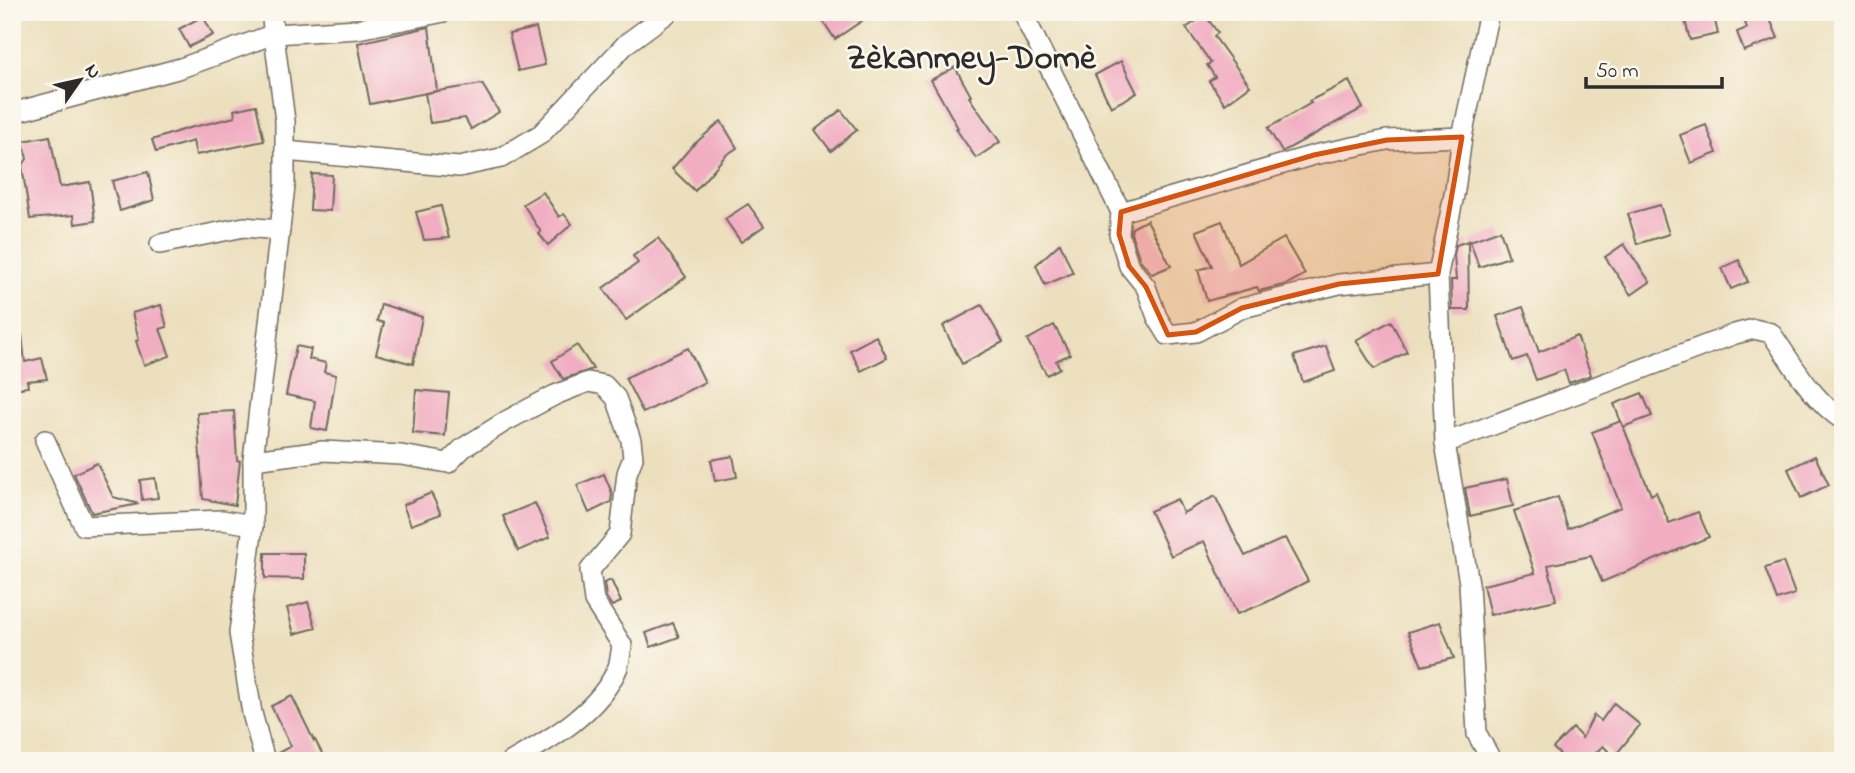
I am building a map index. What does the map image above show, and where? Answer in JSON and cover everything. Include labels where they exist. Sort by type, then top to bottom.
[{"type":"street","points":[[265,761],[251,713],[240,633],[253,525],[253,460],[285,186],[285,121],[271,12]]},
{"type":"street","points":[[12,113],[181,68],[274,34],[358,29],[444,12]]},
{"type":"street","points":[[285,152],[459,167],[502,158],[541,134],[627,43],[670,12]]},
{"type":"street","points":[[1022,12],[1121,212],[1119,234],[1129,266],[1146,286],[1157,317],[1168,335],[1196,332],[1241,308],[1339,285],[1438,274]]},
{"type":"street","points":[[1489,12],[1462,137],[1455,190],[1438,274],[1445,443],[1469,583],[1477,734],[1492,761]]},
{"type":"street","points":[[1121,212],[1314,155],[1387,139],[1462,137]]},
{"type":"street","points":[[160,244],[244,227],[280,230]]},
{"type":"street","points":[[1445,443],[1754,329],[1771,334],[1811,390],[1829,411],[1843,420]]},
{"type":"street","points":[[253,460],[323,451],[401,455],[448,463],[463,448],[506,421],[555,395],[588,382],[604,386],[616,398],[631,440],[633,458],[627,473],[620,534],[590,570],[594,601],[622,645],[618,666],[601,696],[571,723],[512,761]]},
{"type":"street","points":[[45,440],[84,526],[222,520],[253,525]]},
{"type":"highlighted area","points":[[1462,137],[1438,274],[1339,284],[1242,308],[1196,332],[1168,335],[1146,287],[1129,266],[1119,234],[1121,212],[1314,155],[1387,140]]},
{"type":"building","points":[[817,12],[875,12],[835,39]]},
{"type":"building","points":[[1683,12],[1713,12],[1718,34],[1690,40]]},
{"type":"building","points":[[1741,12],[1767,12],[1778,38],[1744,51],[1737,32],[1747,28]]},
{"type":"building","points":[[1205,15],[1218,33],[1214,36],[1250,86],[1225,104],[1209,81],[1215,77],[1207,65],[1211,63],[1186,28]]},
{"type":"building","points":[[203,16],[213,35],[189,47],[179,29]]},
{"type":"building","points":[[429,27],[437,91],[370,104],[358,43]]},
{"type":"building","points":[[536,28],[545,65],[518,71],[509,34]]},
{"type":"building","points":[[1121,61],[1137,93],[1111,107],[1095,75]]},
{"type":"building","points":[[955,67],[971,96],[969,97],[1000,142],[976,158],[956,129],[958,128],[931,80]]},
{"type":"building","points":[[1349,81],[1363,108],[1282,152],[1268,128],[1311,103],[1309,101]]},
{"type":"building","points":[[482,84],[499,112],[471,129],[465,118],[430,123],[425,93]]},
{"type":"building","points":[[256,105],[264,141],[196,155],[193,141],[156,152],[152,140],[235,117],[234,110]]},
{"type":"building","points":[[841,110],[857,130],[831,151],[815,130]]},
{"type":"building","points":[[721,121],[737,148],[726,155],[695,191],[672,169],[691,147]]},
{"type":"building","points":[[1706,125],[1717,153],[1691,163],[1680,135]]},
{"type":"building","points":[[50,136],[60,187],[90,182],[95,221],[75,224],[74,215],[30,219],[22,166],[27,159],[23,141]]},
{"type":"building","points":[[148,172],[154,200],[120,211],[112,181]]},
{"type":"building","points":[[312,174],[332,175],[330,211],[310,210]]},
{"type":"building","points":[[543,192],[559,217],[564,214],[572,224],[548,245],[523,204]]},
{"type":"building","points":[[748,204],[764,226],[741,242],[725,219]]},
{"type":"building","points":[[1660,205],[1669,234],[1637,244],[1628,214]]},
{"type":"building","points":[[441,206],[449,238],[424,240],[416,212]]},
{"type":"building","points":[[1147,220],[1171,266],[1152,274],[1140,260],[1131,233],[1132,228]]},
{"type":"building","points":[[1222,221],[1239,264],[1284,238],[1305,274],[1287,284],[1259,291],[1257,287],[1207,301],[1198,270],[1212,266],[1196,231]]},
{"type":"building","points":[[1500,230],[1509,257],[1479,267],[1470,241]]},
{"type":"building","points":[[658,238],[686,277],[626,320],[603,288],[638,263],[633,256]]},
{"type":"building","points":[[1468,241],[1469,310],[1452,310],[1451,280],[1456,280],[1456,245]]},
{"type":"building","points":[[1060,243],[1073,273],[1045,285],[1036,265]]},
{"type":"building","points":[[1624,244],[1650,282],[1631,295],[1605,257]]},
{"type":"building","points":[[1739,260],[1748,282],[1731,289],[1722,268]]},
{"type":"building","points":[[381,304],[422,317],[413,364],[376,354],[384,323],[377,321]]},
{"type":"building","points":[[161,305],[167,327],[160,329],[170,356],[144,365],[136,341],[139,340],[132,313]]},
{"type":"building","points":[[982,305],[1003,342],[962,364],[943,326]]},
{"type":"building","points":[[1523,307],[1539,352],[1577,336],[1591,375],[1569,383],[1564,370],[1536,380],[1527,356],[1513,361],[1497,316]]},
{"type":"building","points":[[1391,321],[1407,352],[1374,369],[1356,340]]},
{"type":"building","points":[[1054,325],[1070,354],[1056,361],[1060,368],[1047,375],[1027,340]]},
{"type":"building","points":[[12,335],[22,335],[25,362],[42,358],[47,379],[27,381],[28,387],[12,389]]},
{"type":"building","points":[[876,336],[887,358],[861,371],[850,350]]},
{"type":"building","points":[[577,345],[593,369],[563,379],[552,361]]},
{"type":"building","points":[[296,346],[311,349],[309,359],[326,363],[324,372],[336,375],[327,431],[311,428],[315,401],[286,395]]},
{"type":"building","points":[[1326,346],[1335,371],[1303,382],[1294,356]]},
{"type":"building","points":[[688,348],[705,382],[643,413],[625,378]]},
{"type":"building","points":[[416,390],[449,393],[445,436],[413,433]]},
{"type":"building","points":[[1642,393],[1652,416],[1623,427],[1614,404]]},
{"type":"building","points":[[234,411],[237,460],[240,461],[235,505],[203,499],[197,413]]},
{"type":"building","points":[[1621,421],[1651,495],[1656,492],[1669,523],[1698,512],[1709,537],[1602,582],[1591,556],[1548,565],[1556,600],[1490,615],[1483,585],[1535,573],[1514,511],[1558,497],[1568,529],[1621,507],[1592,432]]},
{"type":"building","points":[[733,456],[737,477],[715,481],[711,460]]},
{"type":"building","points":[[1815,456],[1829,485],[1801,498],[1788,469]]},
{"type":"building","points":[[97,463],[113,497],[139,504],[92,513],[74,474]]},
{"type":"building","points":[[604,474],[612,493],[611,502],[589,513],[577,485]]},
{"type":"building","points":[[155,478],[158,498],[142,500],[140,480]]},
{"type":"building","points":[[1507,479],[1513,506],[1470,516],[1465,488]]},
{"type":"building","points":[[431,493],[441,514],[411,525],[403,505]]},
{"type":"building","points":[[1215,496],[1245,556],[1285,538],[1308,581],[1237,614],[1204,541],[1171,556],[1150,511],[1177,499],[1183,513]]},
{"type":"building","points":[[535,503],[550,537],[518,551],[503,516]]},
{"type":"building","points":[[265,553],[304,553],[304,579],[265,578]]},
{"type":"building","points":[[1783,562],[1795,594],[1777,600],[1765,568]]},
{"type":"building","points":[[611,580],[621,602],[612,606],[606,597],[604,583]]},
{"type":"building","points":[[308,602],[316,628],[294,634],[287,608]]},
{"type":"building","points":[[1440,622],[1454,658],[1422,666],[1408,632]]},
{"type":"building","points":[[673,623],[679,637],[651,647],[646,633]]},
{"type":"building","points":[[292,696],[326,761],[277,761],[276,754],[291,746],[271,706]]},
{"type":"building","points":[[1614,703],[1640,725],[1614,757],[1603,746],[1587,761],[1567,761],[1553,748],[1573,728],[1582,738],[1594,715],[1601,721]]},
{"type":"district","name":"Zèkanmey-Domè","points":[[971,56]]}]
